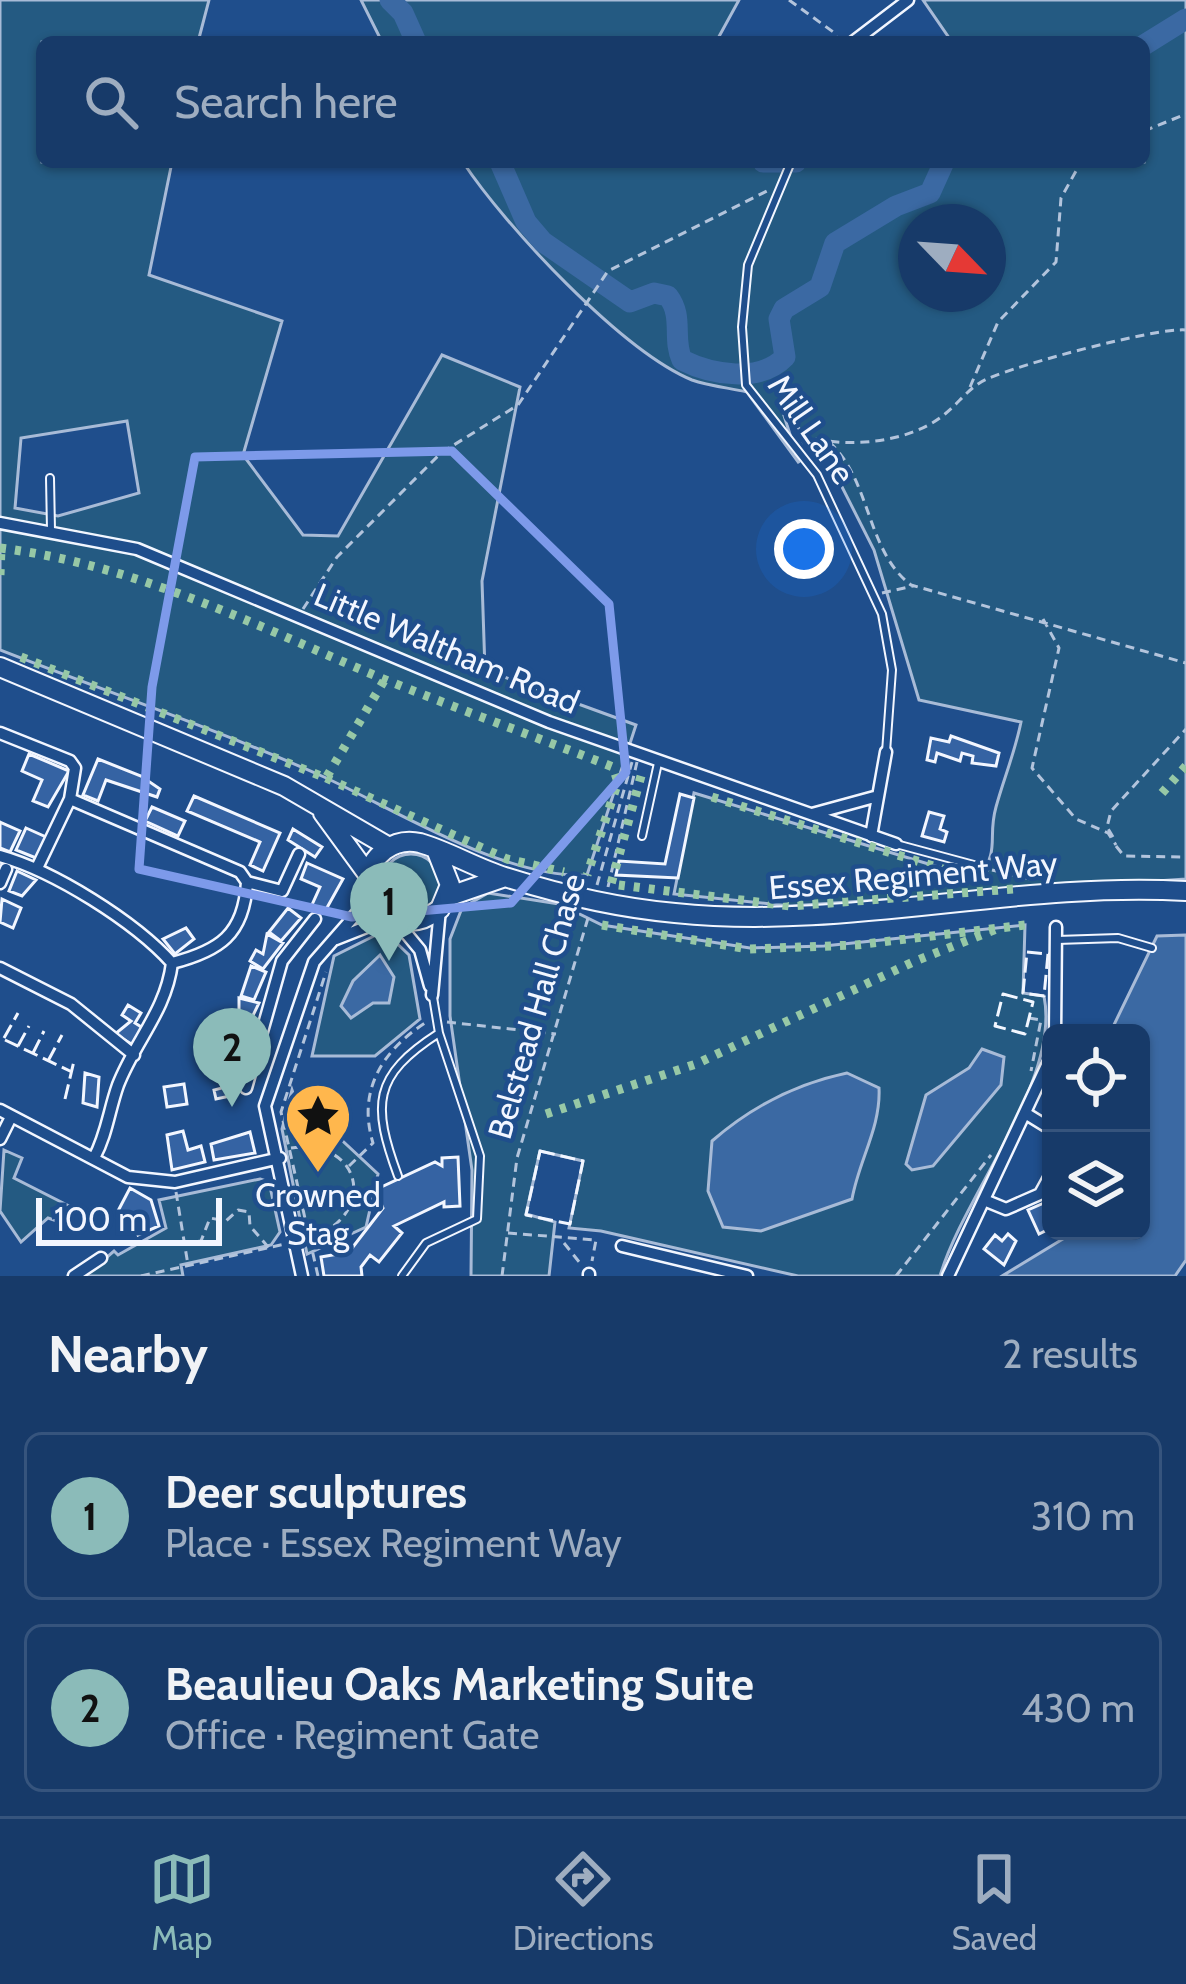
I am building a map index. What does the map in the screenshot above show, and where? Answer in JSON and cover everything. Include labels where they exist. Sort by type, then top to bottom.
[{"type":"main road","name":"Essex Regiment Way","points":[[0,667],[267,778],[388,847],[413,842],[596,906],[748,918],[839,917],[1051,894],[1186,891]]},
{"type":"main road","name":"Essex Regiment Way","points":[[321,809],[369,876]]},
{"type":"main road","points":[[388,847],[369,876],[371,897],[392,920],[427,919],[444,903],[505,877]]},
{"type":"main road","points":[[437,852],[449,873],[444,903]]},
{"type":"street","points":[[861,36],[908,0]]},
{"type":"street","name":"Little Waltham Road","points":[[0,523],[137,549],[658,763],[896,844]]},
{"type":"street","points":[[0,733],[70,761],[76,779],[37,868]]},
{"type":"street","name":"Mill Lane","points":[[871,836],[886,752]]},
{"type":"street","points":[[812,814],[878,796]]},
{"type":"street","points":[[70,799],[240,872],[247,882],[282,891],[299,854]]},
{"type":"street","points":[[0,856],[37,868],[153,942],[172,963],[168,995],[134,1055],[94,1158]]},
{"type":"street","points":[[0,884],[6,869]]},
{"type":"street","points":[[172,963],[213,953],[227,941],[247,882]]},
{"type":"street","points":[[302,1276],[265,1106],[314,962],[371,897]]},
{"type":"street","points":[[433,995],[444,903]]},
{"type":"street","points":[[246,1088],[282,961],[315,920]]},
{"type":"street","points":[[332,941],[392,920],[420,950],[433,995]]},
{"type":"street","points":[[1054,1024],[1057,934]]},
{"type":"street","points":[[0,968],[71,1004],[134,1055]]},
{"type":"street","points":[[267,1006],[293,1015]]},
{"type":"street","points":[[948,1276],[1042,1076]]},
{"type":"street","points":[[1024,1113],[1042,1124]]},
{"type":"street","points":[[0,1139],[6,1114],[128,1177],[175,1182],[280,1158]]},
{"type":"street","points":[[984,1200],[1006,1209],[1042,1190]]},
{"type":"street","points":[[622,1246],[715,1274],[747,1276]]},
{"type":"street","points":[[74,1276],[101,1258]]},
{"type":"lane","name":"Mill Lane","points":[[790,168],[748,265],[742,367],[746,385],[817,475],[875,597],[892,670],[886,752]]},
{"type":"lane","points":[[50,478],[51,530]]},
{"type":"lane","points":[[642,836],[658,763]]},
{"type":"lane","points":[[896,844],[985,868]]},
{"type":"lane","points":[[1057,934],[1118,938],[1152,948]]},
{"type":"lane","points":[[402,1276],[426,1243],[476,1219],[480,1156],[439,1034],[433,995]]},
{"type":"lane","points":[[398,1176],[383,1134],[381,1090],[404,1056],[439,1034]]},
{"type":"path","points":[[788,0],[836,36]]},
{"type":"path","points":[[1150,129],[1186,114]]},
{"type":"path","points":[[970,388],[998,322],[1056,262],[1061,198],[1078,168]]},
{"type":"path","points":[[299,615],[337,556],[441,453],[518,405],[606,273],[784,185]]},
{"type":"path","points":[[793,448],[811,439],[830,442],[921,430],[970,388],[1007,371],[1148,333],[1186,330]]},
{"type":"path","points":[[830,442],[850,467],[904,581],[1186,663]]},
{"type":"path","points":[[875,597],[916,586]]},
{"type":"path","points":[[1041,618],[1059,648],[1032,768],[1076,819],[1108,833],[1124,856],[1186,857]]},
{"type":"path","points":[[1116,845],[1107,827],[1111,811],[1186,729]]},
{"type":"path","points":[[596,906],[637,754]]},
{"type":"path","name":"Belstead Hall Chase","points":[[502,1276],[517,1158],[596,906],[637,754]]},
{"type":"path","points":[[985,868],[1033,880],[1051,894]]},
{"type":"path","points":[[314,962],[327,973],[281,1112],[319,1276]]},
{"type":"path","points":[[1029,1018],[1041,1020],[1030,1074]]},
{"type":"path","points":[[348,1168],[373,1143],[368,1098],[376,1071],[410,1034],[437,1022],[556,1034]]},
{"type":"path","points":[[896,1276],[1000,1140]]},
{"type":"path","points":[[141,1276],[271,1251],[342,1222],[355,1196],[348,1168],[324,1148],[291,1148]]},
{"type":"path","points":[[175,1182],[189,1267]]},
{"type":"path","points":[[183,1244],[201,1241],[211,1218],[226,1221],[238,1210],[249,1212],[250,1226],[271,1251]]},
{"type":"path","points":[[505,1233],[622,1246]]},
{"type":"path","points":[[562,1240],[589,1275]]},
{"type":"path","points":[[589,1275],[596,1240]]},
{"type":"highlighted area","points":[[452,451],[609,604],[626,772],[511,903],[352,917],[139,869],[152,687],[195,457]]},
{"type":"shaded area","points":[[0,0],[209,0],[200,36],[36,36],[36,168],[171,168],[149,275],[282,321],[243,455],[303,535],[338,536],[442,355],[520,387],[482,581],[485,670],[636,725],[587,875],[555,873],[487,855],[324,777],[0,650]],"holes":[[[127,421],[139,493],[58,516],[15,508],[21,438]]]},
{"type":"shaded area","points":[[361,0],[739,0],[719,36],[379,36]]},
{"type":"shaded area","points":[[923,0],[1186,0],[1186,879],[790,906],[674,894],[694,793],[978,879],[989,860],[996,807],[1021,722],[919,700],[874,550],[836,475],[781,406],[799,463],[747,392],[692,380],[633,343],[567,284],[467,168],[1150,168],[1150,36],[948,36]]},
{"type":"shaded area","points":[[411,854],[431,863],[440,883],[431,903],[411,912],[391,903],[382,883],[391,863]]},
{"type":"shaded area","points":[[488,893],[559,904],[602,925],[750,948],[824,946],[1025,925],[1023,993],[1044,996],[1038,1064],[940,1276],[798,1276],[601,1231],[569,1228],[583,1161],[540,1151],[526,1214],[555,1222],[549,1276],[471,1276],[472,1170],[450,1016],[450,939],[462,908]]},
{"type":"shaded area","points":[[384,931],[409,955],[420,1019],[375,1056],[312,1056],[334,956]]},
{"type":"shaded area","points":[[1186,935],[1186,1260],[1175,1276],[1002,1276],[1061,1240],[1150,1240],[1150,1024],[1114,1024],[1157,936]]},
{"type":"shaded area","points":[[380,955],[394,977],[389,1003],[373,1003],[351,1018],[341,1006],[353,981]]},
{"type":"shaded area","points":[[982,1049],[1004,1057],[1001,1085],[933,1166],[912,1170],[906,1164],[926,1095],[969,1068]]},
{"type":"shaded area","points":[[847,1073],[879,1088],[877,1116],[852,1199],[761,1231],[723,1227],[708,1191],[712,1141],[775,1098]]},
{"type":"shaded area","points":[[292,1090],[303,1122],[333,1132],[378,1174],[366,1227],[307,1254],[282,1129]]},
{"type":"shaded area","points":[[4,1150],[22,1158],[14,1178],[73,1208],[57,1221],[48,1218],[21,1242],[0,1211]]},
{"type":"shaded area","points":[[260,1179],[269,1182],[280,1232],[271,1245],[181,1265],[183,1276],[85,1276],[114,1251],[118,1255],[166,1228],[159,1200]]},
{"type":"building","points":[[951,736],[999,753],[996,766],[972,763],[973,756],[962,753],[960,761],[937,753],[935,762],[927,760],[931,738],[949,742]]},
{"type":"building","points":[[29,754],[69,771],[48,807],[33,801],[42,780],[22,771]]},
{"type":"building","points":[[98,759],[141,776],[160,789],[157,797],[106,780],[98,801],[83,795]]},
{"type":"building","points":[[680,794],[694,798],[678,878],[616,875],[619,861],[665,864]]},
{"type":"building","points":[[194,796],[280,833],[263,871],[250,865],[260,842],[187,811]]},
{"type":"building","points":[[152,807],[185,821],[178,836],[145,821]]},
{"type":"building","points":[[929,812],[944,816],[940,829],[947,832],[944,842],[922,836]]},
{"type":"building","points":[[0,822],[20,831],[10,852],[0,848]]},
{"type":"building","points":[[26,828],[46,837],[36,858],[16,850]]},
{"type":"building","points":[[293,829],[322,847],[315,857],[288,840]]},
{"type":"building","points":[[307,863],[343,879],[324,913],[311,907],[320,887],[301,879]]},
{"type":"building","points":[[17,871],[36,880],[22,896],[9,891]]},
{"type":"building","points":[[2,899],[21,908],[13,928],[0,922]]},
{"type":"building","points":[[288,908],[301,918],[281,941],[269,932]]},
{"type":"building","points":[[186,928],[194,939],[175,954],[163,939]]},
{"type":"building","points":[[267,934],[283,943],[263,969],[250,961],[256,950],[263,954]]},
{"type":"building","points":[[251,966],[266,972],[254,1000],[241,996]]},
{"type":"building","points":[[239,998],[259,1003],[244,1034],[229,1029],[233,1017],[239,1019]]},
{"type":"building","points":[[128,1005],[141,1013],[135,1023],[143,1028],[133,1045],[115,1034],[131,1021],[122,1015]]},
{"type":"building","points":[[229,1030],[245,1035],[234,1064],[221,1061]]},
{"type":"building","points":[[233,1066],[236,1085],[229,1086],[230,1096],[216,1099],[214,1090],[222,1088],[219,1068]]},
{"type":"building","points":[[85,1073],[99,1077],[97,1107],[83,1103]]},
{"type":"building","points":[[184,1084],[187,1104],[167,1107],[164,1087]]},
{"type":"building","points":[[183,1131],[188,1150],[201,1146],[205,1162],[172,1170],[167,1135]]},
{"type":"building","points":[[250,1132],[255,1153],[214,1160],[211,1144]]},
{"type":"building","points":[[458,1157],[460,1206],[444,1207],[444,1202],[394,1226],[402,1233],[379,1262],[370,1255],[361,1267],[362,1276],[324,1276],[321,1257],[349,1252],[383,1208],[375,1190],[435,1162],[442,1166],[442,1158]]},
{"type":"building","points":[[130,1188],[151,1200],[159,1226],[138,1235],[131,1218],[118,1211]]},
{"type":"building","points":[[1042,1204],[1042,1232],[1039,1234],[1028,1210]]},
{"type":"building","points":[[1008,1234],[1016,1241],[1004,1265],[984,1249],[995,1235],[1002,1241]]},
{"type":"waterway","points":[[390,0],[403,13],[413,36]]},
{"type":"waterway","points":[[1150,41],[1186,19]]},
{"type":"waterway","points":[[503,168],[526,222],[543,242],[630,302],[654,293],[668,296],[676,312],[682,360],[735,374],[763,371],[785,357],[779,319],[784,309],[820,287],[835,243],[896,206],[930,193],[941,168]]},
{"type":"hedge","points":[[0,548],[51,556],[148,583],[613,767],[618,782],[587,875]]},
{"type":"hedge","points":[[0,575],[1,548]]},
{"type":"hedge","points":[[21,657],[326,778],[385,679]]},
{"type":"hedge","points":[[1162,793],[1186,766]]},
{"type":"hedge","points":[[641,776],[611,884],[790,906],[1013,889]]},
{"type":"hedge","points":[[326,778],[507,859],[564,872]]},
{"type":"hedge","points":[[712,797],[978,880]]},
{"type":"hedge","points":[[602,925],[749,949],[856,945],[1025,925]]},
{"type":"hedge","points":[[546,1114],[696,1064],[913,962],[999,928]]},
{"type":"fence","points":[[1027,952],[1048,954],[1044,996],[1023,993],[1027,952]]},
{"type":"fence","points":[[1003,994],[1033,1002],[1025,1034],[995,1026],[1003,994]]},
{"type":"fence","points":[[4,1038],[18,1013]]},
{"type":"fence","points":[[18,1046],[29,1026]]},
{"type":"fence","points":[[33,1053],[44,1031]]},
{"type":"fence","points":[[48,1061],[62,1035]]},
{"type":"fence","points":[[5,1040],[72,1072]]},
{"type":"fence","points":[[65,1099],[74,1061]]},
{"type":"fence","points":[[540,1151],[583,1161],[570,1224],[526,1215],[540,1151]]},
{"type":"place","name":"Deer sculptures","points":[[389,961]]},
{"type":"place","name":"Beaulieu Oaks Marketing Suite","points":[[232,1107]]},
{"type":"place","name":"Crowned Stag","points":[[318,1175]]}]
